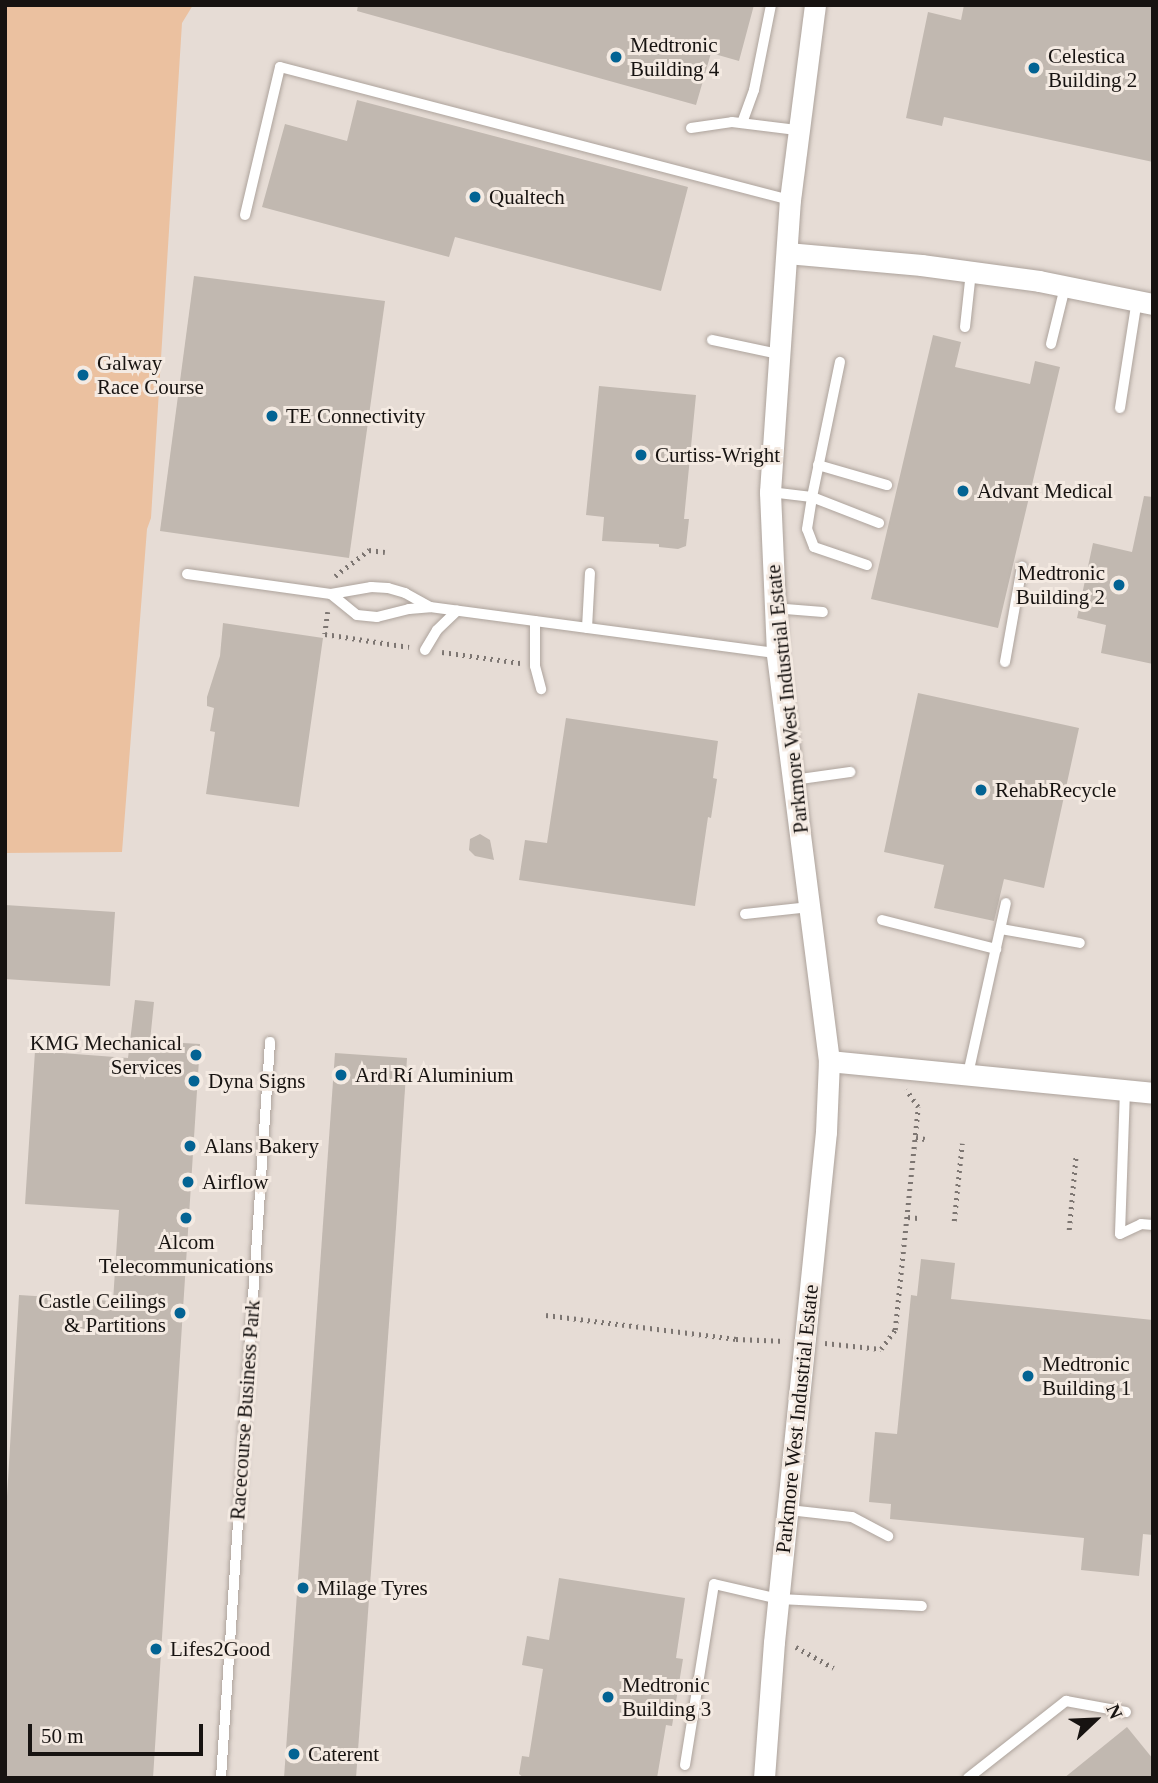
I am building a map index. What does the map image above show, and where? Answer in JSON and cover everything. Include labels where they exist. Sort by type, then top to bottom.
[{"type":"street","name":"Parkmore West Industrial Estate","points":[[764,1778],[774,1642],[826,1132],[829,1061],[777,653],[770,492],[790,200],[815,5]]},
{"type":"street","points":[[787,253],[971,272],[1145,302]]},
{"type":"street","points":[[829,1061],[1153,1093]]},
{"type":"lane","points":[[741,123],[754,90],[771,5]]},
{"type":"lane","points":[[245,215],[280,67],[790,200]]},
{"type":"lane","points":[[691,128],[741,123],[797,130]]},
{"type":"lane","points":[[965,327],[971,272]]},
{"type":"lane","points":[[1051,344],[1065,287]]},
{"type":"lane","points":[[1120,408],[1145,302]]},
{"type":"lane","points":[[712,340],[778,354]]},
{"type":"lane","points":[[840,362],[807,530],[814,547],[867,565]]},
{"type":"lane","points":[[818,465],[887,485]]},
{"type":"lane","points":[[770,492],[812,497],[879,523]]},
{"type":"lane","points":[[1005,662],[1022,567]]},
{"type":"lane","points":[[587,628],[590,573]]},
{"type":"lane","points":[[187,574],[331,594],[371,587],[388,588],[405,593],[430,607]]},
{"type":"lane","points":[[331,594],[357,615],[377,617],[430,607],[777,653]]},
{"type":"lane","points":[[773,608],[823,611]]},
{"type":"lane","points":[[425,650],[437,630],[457,611]]},
{"type":"lane","points":[[535,621],[535,666],[541,689]]},
{"type":"lane","points":[[793,780],[850,772]]},
{"type":"lane","points":[[968,1074],[1006,903]]},
{"type":"lane","points":[[745,914],[810,907]]},
{"type":"lane","points":[[882,920],[996,949]]},
{"type":"lane","points":[[1001,929],[1080,943]]},
{"type":"lane","name":"Racecourse Business Park","points":[[221,1778],[270,1042]]},
{"type":"lane","points":[[1125,1090],[1120,1234],[1141,1224],[1153,1225]]},
{"type":"lane","points":[[789,1510],[852,1517],[888,1536]]},
{"type":"lane","points":[[685,1765],[714,1584],[779,1599],[922,1606]]},
{"type":"lane","points":[[968,1778],[1066,1701],[1126,1712]]},
{"type":"path","points":[[916,1137],[926,1139]]},
{"type":"path","points":[[954,1221],[962,1143]]},
{"type":"path","points":[[1069,1230],[1076,1155]]},
{"type":"path","points":[[908,1217],[918,1218]]},
{"type":"path","points":[[774,1642],[794,1647],[834,1668]]},
{"type":"shaded area","name":"Galway Race Course","points":[[5,5],[193,5],[182,23],[151,518],[147,529],[122,852],[5,853]]},
{"type":"building","name":"Medtronic Building 4","points":[[358,5],[754,5],[739,61],[711,53],[696,105],[357,11]]},
{"type":"building","name":"Celestica Building 2","points":[[964,5],[1153,5],[1153,162],[944,117],[942,126],[906,118],[928,12],[961,20]]},
{"type":"building","name":"Qualtech","points":[[357,100],[688,187],[661,291],[455,237],[449,257],[262,207],[285,124],[347,141]]},
{"type":"building","points":[[194,276],[385,301],[349,558],[160,531]]},
{"type":"building","name":"Advant Medical","points":[[933,335],[961,342],[955,367],[1030,384],[1035,361],[1060,367],[998,628],[871,599]]},
{"type":"building","name":"Curtiss-Wright","points":[[599,386],[696,395],[684,519],[689,519],[686,546],[678,549],[659,547],[659,544],[602,541],[604,517],[586,515]]},
{"type":"building","name":"Medtronic Building 2","points":[[1144,496],[1153,497],[1153,664],[1101,653],[1106,625],[1077,618],[1093,543],[1132,552]]},
{"type":"building","points":[[223,623],[323,638],[299,807],[206,794],[215,732],[210,731],[214,708],[207,706],[207,697],[220,656]]},
{"type":"building","name":"RehabRecycle","points":[[918,693],[1079,728],[1044,888],[1004,879],[994,921],[934,908],[944,865],[884,852]]},
{"type":"building","points":[[566,718],[718,741],[713,778],[717,779],[711,818],[708,817],[695,906],[519,880],[525,840],[547,843]]},
{"type":"building","points":[[480,834],[490,840],[494,860],[475,856],[469,850],[470,839]]},
{"type":"building","points":[[5,905],[115,912],[110,986],[5,979]]},
{"type":"building","points":[[135,1000],[154,1002],[150,1041],[200,1044],[153,1778],[5,1778],[5,1530],[19,1295],[113,1301],[119,1210],[25,1204],[35,1051],[128,1058]]},
{"type":"building","points":[[335,1053],[407,1058],[396,1227],[356,1778],[284,1778]]},
{"type":"building","name":"Medtronic Building 1","points":[[921,1259],[955,1263],[951,1299],[1153,1320],[1153,1535],[1143,1534],[1139,1576],[1081,1570],[1084,1538],[890,1519],[891,1504],[869,1502],[875,1432],[897,1434],[911,1295],[917,1296]]},
{"type":"building","name":"Medtronic Building 3","points":[[559,1578],[685,1598],[676,1658],[683,1659],[672,1726],[666,1725],[657,1778],[524,1778],[519,1774],[522,1756],[529,1757],[543,1669],[522,1665],[527,1636],[549,1640]]},
{"type":"building","points":[[1127,1727],[1153,1759],[1153,1778],[1064,1778]]},
{"type":"place","name":"Medtronic Building 4","points":[[616,57]]},
{"type":"place","name":"Celestica Building 2","points":[[1034,68]]},
{"type":"place","name":"Qualtech","points":[[475,197]]},
{"type":"place","name":"Galway Race Course","points":[[83,375]]},
{"type":"place","name":"TE Connectivity","points":[[272,416]]},
{"type":"place","name":"Curtiss-Wright","points":[[641,455]]},
{"type":"place","name":"Advant Medical","points":[[963,491]]},
{"type":"place","name":"Medtronic Building 2","points":[[1119,585]]},
{"type":"place","name":"RehabRecycle","points":[[981,790]]},
{"type":"place","name":"KMG Mechanical Services","points":[[196,1055]]},
{"type":"place","name":"Ard Rí Aluminium","points":[[341,1075]]},
{"type":"place","name":"Dyna Signs","points":[[194,1081]]},
{"type":"place","name":"Alans Bakery","points":[[190,1146]]},
{"type":"place","name":"Airflow","points":[[188,1182]]},
{"type":"place","name":"Alcom Telecommunications","points":[[186,1218]]},
{"type":"place","name":"Castle Ceilings & Partitions","points":[[180,1313]]},
{"type":"place","name":"Medtronic Building 1","points":[[1028,1376]]},
{"type":"place","name":"Milage Tyres","points":[[303,1588]]},
{"type":"place","name":"Lifes2Good","points":[[156,1649]]},
{"type":"place","name":"Medtronic Building 3","points":[[608,1697]]},
{"type":"place","name":"Caterent","points":[[294,1754]]}]
